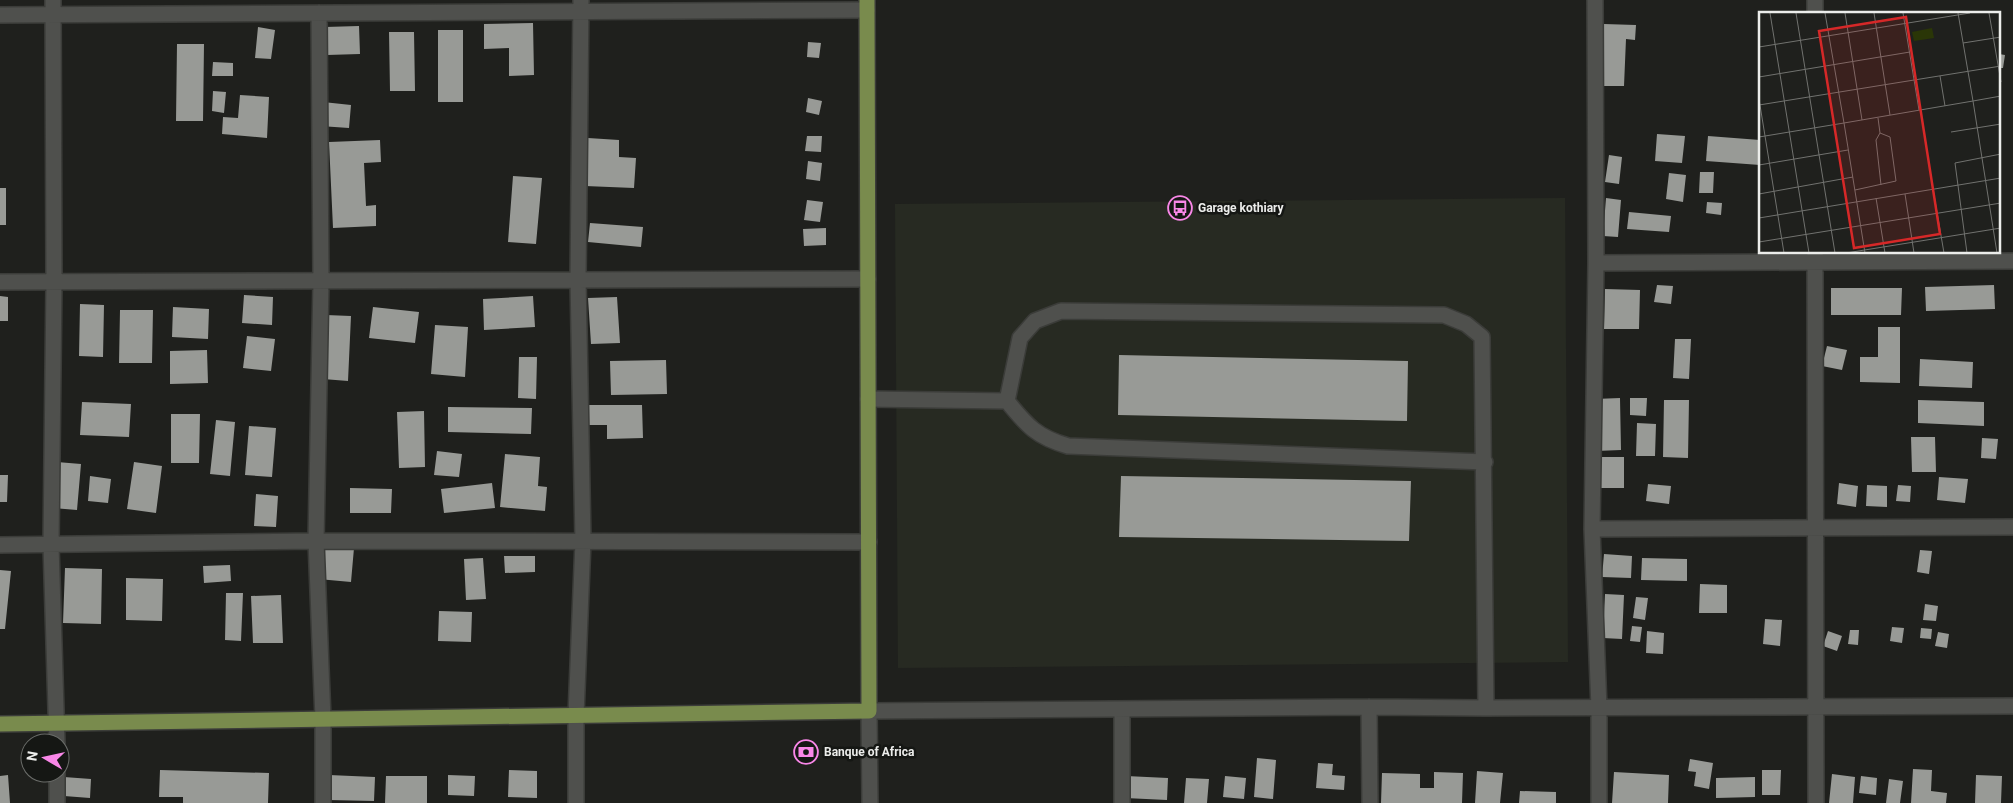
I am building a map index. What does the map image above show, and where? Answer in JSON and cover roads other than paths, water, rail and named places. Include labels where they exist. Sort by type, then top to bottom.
[{"type":"main road","points":[[0,724],[869,712],[867,5]]},
{"type":"street","points":[[1595,0],[1596,263],[1592,529],[1599,708],[1599,803]]},
{"type":"street","points":[[0,15],[53,7],[319,13],[581,6],[867,5]]},
{"type":"street","points":[[576,803],[576,715],[583,541],[578,279],[581,6]]},
{"type":"street","points":[[53,7],[54,282],[52,545],[57,733]]},
{"type":"street","points":[[319,13],[321,281],[316,541],[323,719],[324,803]]},
{"type":"street","points":[[1596,263],[1815,257],[2013,261]]},
{"type":"street","points":[[1815,257],[1816,803]]},
{"type":"street","points":[[0,282],[868,279]]},
{"type":"street","points":[[1007,401],[1020,338],[1035,321],[1061,311],[1444,315],[1466,324],[1482,337],[1486,708]]},
{"type":"street","points":[[868,398],[1007,401]]},
{"type":"street","points":[[1007,401],[1027,426],[1046,440],[1068,446],[1484,462]]},
{"type":"street","points":[[1592,529],[2013,527]]},
{"type":"street","points":[[0,545],[316,541],[869,542]]},
{"type":"street","points":[[870,803],[869,712],[1369,707],[2013,706]]},
{"type":"street","points":[[1369,707],[1370,803]]},
{"type":"street","points":[[1122,710],[1122,803]]},
{"type":"street","points":[[57,783],[57,803]]},
{"type":"place","name":"Garage kothiary","points":[[1180,208]]},
{"type":"place","name":"Banque of Africa","points":[[806,752]]}]
